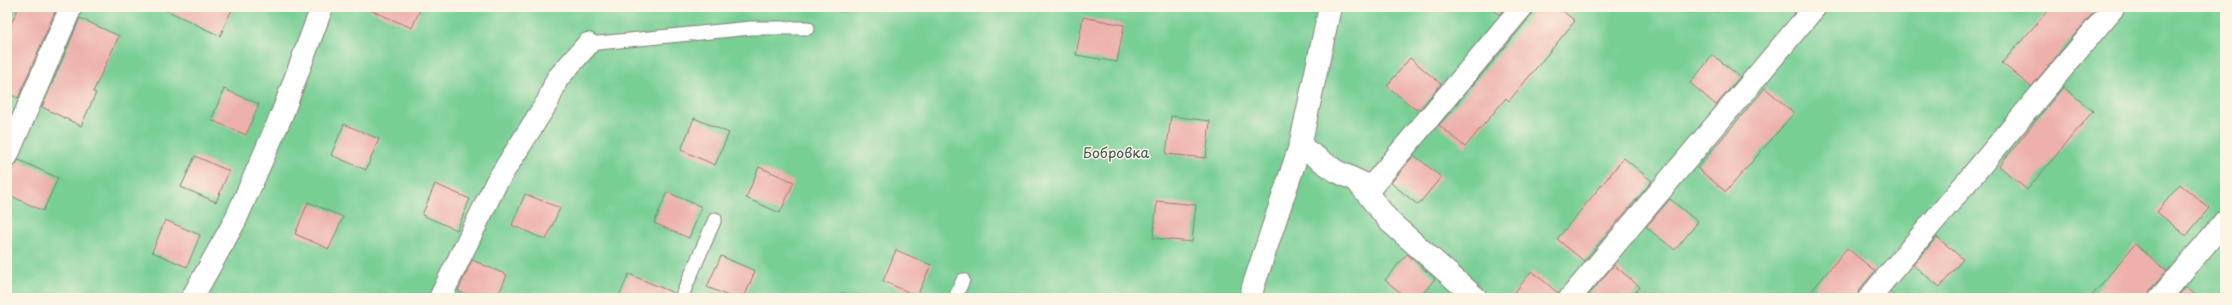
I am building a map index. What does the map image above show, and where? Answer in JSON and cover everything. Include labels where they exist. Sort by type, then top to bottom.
[{"type":"street","points":[[7,156],[72,7]]},
{"type":"street","points":[[192,298],[235,221],[282,114],[322,7]]},
{"type":"street","points":[[1251,298],[1253,287],[1300,146],[1330,7]]},
{"type":"street","points":[[1300,146],[1336,171],[1371,187],[1522,7]]},
{"type":"street","points":[[1570,298],[1815,7]]},
{"type":"street","points":[[1870,298],[2114,7]]},
{"type":"street","points":[[440,298],[496,183],[548,101],[557,78],[588,44]]},
{"type":"street","points":[[1358,181],[1390,222],[1476,298]]},
{"type":"street","points":[[2160,298],[2225,221]]},
{"type":"lane","points":[[588,44],[744,29],[808,28]]},
{"type":"lane","points":[[682,298],[715,219]]},
{"type":"lane","points":[[956,298],[963,280]]},
{"type":"green space","name":"Бобровка","points":[[7,7],[2225,7],[2225,298],[7,298]]},
{"type":"building","points":[[19,7],[57,7],[18,98],[7,93],[7,32]]},
{"type":"building","points":[[160,7],[233,7],[220,36]]},
{"type":"building","points":[[363,7],[421,7],[412,28]]},
{"type":"building","points":[[1489,7],[1506,7],[1499,15]]},
{"type":"building","points":[[1534,7],[1558,7],[1575,21],[1509,101],[1506,98],[1465,147],[1439,125],[1532,15]]},
{"type":"building","points":[[2051,7],[2098,7],[2031,87],[2002,63]]},
{"type":"building","points":[[1083,17],[1124,25],[1117,62],[1076,55]]},
{"type":"building","points":[[80,18],[119,36],[93,92],[96,93],[81,126],[42,107]]},
{"type":"building","points":[[1713,55],[1740,77],[1716,105],[1690,83]]},
{"type":"building","points":[[1410,58],[1441,84],[1420,109],[1418,108],[1416,110],[1387,86]]},
{"type":"building","points":[[2063,87],[2093,111],[2027,190],[1999,166]]},
{"type":"building","points":[[1765,88],[1794,113],[1726,192],[1697,168]]},
{"type":"building","points":[[224,89],[259,104],[246,135],[211,120]]},
{"type":"building","points":[[1171,116],[1210,121],[1206,158],[1166,154]]},
{"type":"building","points":[[694,118],[729,133],[715,165],[681,150]]},
{"type":"building","points":[[344,124],[379,139],[366,170],[331,155]]},
{"type":"building","points":[[1414,155],[1441,177],[1418,205],[1391,183]]},
{"type":"building","points":[[195,156],[229,171],[216,202],[181,187]]},
{"type":"building","points":[[1624,158],[1652,181],[1584,261],[1557,239]]},
{"type":"building","points":[[19,160],[58,178],[43,211],[7,194],[7,168],[14,166]]},
{"type":"building","points":[[759,167],[794,182],[780,213],[746,198]]},
{"type":"building","points":[[435,184],[470,199],[457,230],[422,215]]},
{"type":"building","points":[[2180,184],[2209,208],[2186,236],[2157,212]]},
{"type":"building","points":[[667,192],[702,207],[689,238],[654,223]]},
{"type":"building","points":[[525,194],[560,208],[546,240],[512,225]]},
{"type":"building","points":[[1670,199],[1698,222],[1675,250],[1646,227]]},
{"type":"building","points":[[1157,201],[1196,205],[1192,242],[1153,238]]},
{"type":"building","points":[[308,202],[343,217],[329,249],[295,234]]},
{"type":"building","points":[[165,220],[200,235],[187,267],[152,252]]},
{"type":"building","points":[[1937,237],[1963,259],[1940,287],[1913,265]]},
{"type":"building","points":[[2135,244],[2167,271],[2150,290],[2148,298],[2090,298]]},
{"type":"building","points":[[1847,248],[1875,271],[1859,290],[1857,298],[1806,298]]},
{"type":"building","points":[[896,250],[931,265],[917,296],[883,281]]},
{"type":"building","points":[[1407,254],[1435,279],[1419,298],[1407,298],[1385,280]]},
{"type":"building","points":[[721,256],[755,271],[744,298],[733,298],[707,287]]},
{"type":"building","points":[[472,260],[507,275],[497,298],[474,298],[458,291]]},
{"type":"building","points":[[1614,265],[1640,287],[1631,298],[1586,298]]},
{"type":"building","points":[[1532,271],[1559,294],[1558,298],[1510,298]]},
{"type":"building","points":[[629,274],[674,293],[673,298],[618,298]]},
{"type":"building","points":[[2186,287],[2199,298],[2176,298]]},
{"type":"building","points":[[1890,292],[1898,298],[1885,298]]}]
